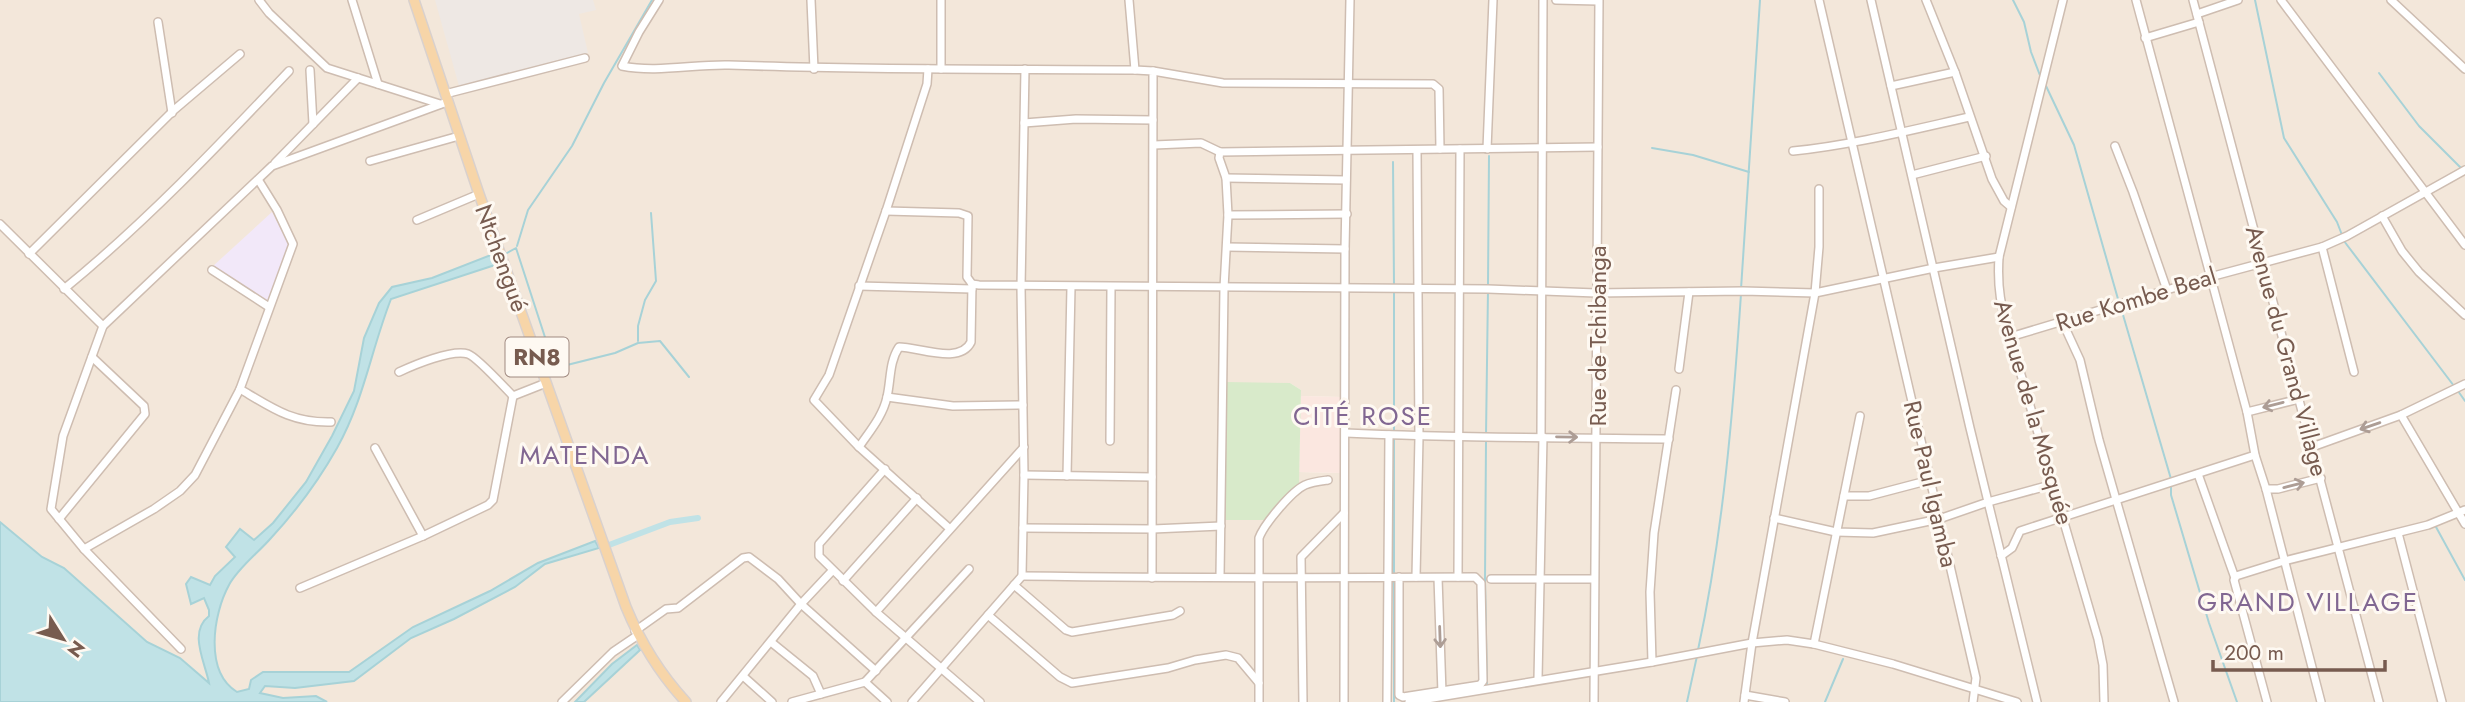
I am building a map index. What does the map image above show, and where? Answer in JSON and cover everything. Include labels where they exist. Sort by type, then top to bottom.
[{"type":"main road","name":"Ntchengué","points":[[414,0],[444,100],[460,136],[637,633],[686,702]]},
{"type":"street","points":[[259,0],[269,13],[327,68],[444,100]]},
{"type":"street","points":[[352,0],[378,84]]},
{"type":"street","points":[[659,0],[622,66],[651,69],[709,65],[814,69],[1135,70],[1223,83],[1433,83],[1439,89],[1440,149]]},
{"type":"street","points":[[811,0],[814,69]]},
{"type":"street","points":[[941,0],[941,69]]},
{"type":"street","points":[[1129,0],[1135,70]]},
{"type":"street","points":[[1345,702],[1345,249],[1350,0]]},
{"type":"street","points":[[1487,149],[1493,0]]},
{"type":"street","points":[[1538,679],[1542,579],[1543,0]]},
{"type":"street","points":[[1556,0],[1598,1]]},
{"type":"street","name":"Rue Paul Igamba","points":[[1819,0],[1883,279],[1894,315],[1976,678],[1976,690]]},
{"type":"street","points":[[1871,0],[2037,702]]},
{"type":"street","points":[[1926,0],[2000,194],[2011,207]]},
{"type":"street","name":"Avenue de la Mosquée","points":[[2063,0],[2000,257],[1999,300],[2098,639],[2104,665],[2104,702]]},
{"type":"street","points":[[2136,0],[2322,702]]},
{"type":"street","name":"Avenue du Grand Village","points":[[2193,0],[2379,702]]},
{"type":"street","points":[[2197,14],[2238,0]]},
{"type":"street","points":[[2281,0],[2465,245]]},
{"type":"street","points":[[2391,0],[2465,69]]},
{"type":"street","name":"Rue de Tchibanga","points":[[1594,702],[1598,1]]},
{"type":"street","points":[[158,22],[173,113]]},
{"type":"street","points":[[2145,38],[2199,22]]},
{"type":"street","points":[[29,254],[173,113],[240,54]]},
{"type":"street","points":[[272,166],[444,100],[585,58]]},
{"type":"street","points":[[928,69],[927,84],[886,211],[829,375],[814,400],[859,447],[949,528]]},
{"type":"street","points":[[912,702],[1022,576],[1024,447],[1021,287],[1025,69]]},
{"type":"street","points":[[310,70],[313,124]]},
{"type":"street","points":[[64,289],[188,178],[289,71]]},
{"type":"street","points":[[1152,578],[1153,71]]},
{"type":"street","points":[[1891,86],[1955,72]]},
{"type":"street","points":[[181,649],[84,549],[51,509],[63,436],[103,326],[258,180],[358,78]]},
{"type":"street","points":[[1793,150],[1852,142],[1969,117]]},
{"type":"street","points":[[1024,123],[1076,119],[1153,120]]},
{"type":"street","points":[[370,161],[460,136]]},
{"type":"street","points":[[1154,145],[1201,143],[1220,152],[1598,147]]},
{"type":"street","points":[[2115,146],[2167,290]]},
{"type":"street","points":[[1458,578],[1460,149]]},
{"type":"street","points":[[1416,577],[1419,437],[1417,150]]},
{"type":"street","points":[[1220,152],[1219,158],[1226,178],[1227,215],[1220,577]]},
{"type":"street","points":[[1912,175],[1986,156]]},
{"type":"street","name":"Rue Kombe Beal","points":[[2010,337],[2210,277],[2322,247],[2463,172]]},
{"type":"street","points":[[1226,178],[1346,180]]},
{"type":"street","points":[[84,549],[154,509],[188,483],[215,439],[240,389],[293,244],[277,210],[258,180]]},
{"type":"street","points":[[1785,702],[1745,699],[1752,643],[1815,293],[1819,247],[1819,189]]},
{"type":"street","points":[[417,220],[479,194]]},
{"type":"street","points":[[859,447],[887,397],[894,354],[899,347],[935,353],[960,353],[971,342],[972,286],[967,277],[968,216],[959,213],[886,211]]},
{"type":"street","points":[[1227,215],[1347,214]]},
{"type":"street","points":[[2382,216],[2402,251],[2465,315]]},
{"type":"street","points":[[0,224],[103,326]]},
{"type":"street","points":[[1227,247],[1345,249]]},
{"type":"street","points":[[2322,247],[2354,372]]},
{"type":"street","points":[[859,286],[1153,286],[1485,289],[1596,293],[1815,293],[2000,257]]},
{"type":"street","points":[[212,270],[270,307]]},
{"type":"street","points":[[1067,476],[1071,287]]},
{"type":"street","points":[[1110,440],[1111,287]]},
{"type":"street","points":[[1596,309],[1612,292]]},
{"type":"street","points":[[1679,369],[1689,292]]},
{"type":"street","points":[[2062,321],[2080,360],[2116,502],[2174,702]]},
{"type":"street","points":[[399,372],[428,359],[459,353],[471,354],[513,396]]},
{"type":"street","points":[[59,519],[145,414],[144,406],[92,357]]},
{"type":"street","points":[[513,396],[546,383]]},
{"type":"street","points":[[2312,447],[2401,415],[2460,387]]},
{"type":"street","points":[[240,389],[293,419],[331,422]]},
{"type":"street","points":[[1652,662],[1650,592],[1654,533],[1676,390]]},
{"type":"street","points":[[300,587],[423,536],[488,505],[493,500],[513,396]]},
{"type":"street","points":[[887,397],[953,406],[1023,405]]},
{"type":"street","points":[[2247,412],[2300,398]]},
{"type":"street","points":[[2401,415],[2462,511],[2465,524]]},
{"type":"street","points":[[1814,643],[1860,416]]},
{"type":"street","points":[[1346,433],[1419,437],[1669,439]]},
{"type":"street","points":[[1391,435],[1397,692],[1403,696],[1594,672],[1787,639],[1814,643],[2018,702]]},
{"type":"street","points":[[876,611],[1024,447]]},
{"type":"street","points":[[375,448],[423,536]]},
{"type":"street","points":[[2001,556],[2012,548],[2020,531],[2255,455]]},
{"type":"street","points":[[885,469],[818,544],[819,556],[876,611],[980,702]]},
{"type":"street","points":[[2199,474],[2235,578],[2267,702]]},
{"type":"street","points":[[1024,475],[1152,477]]},
{"type":"street","points":[[2266,489],[2278,489],[2321,478]]},
{"type":"street","points":[[1259,702],[1259,537],[1265,526],[1302,487],[1328,480]]},
{"type":"street","points":[[1844,496],[1870,496],[1930,480]]},
{"type":"street","points":[[1774,518],[1836,532],[1873,533],[1939,519],[2054,484]]},
{"type":"street","points":[[843,581],[917,498]]},
{"type":"street","points":[[2235,578],[2284,561],[2428,525],[2462,511]]},
{"type":"street","points":[[1303,702],[1303,554],[1344,513]]},
{"type":"street","points":[[1023,528],[1153,529],[1221,526]]},
{"type":"street","points":[[2398,533],[2442,702]]},
{"type":"street","points":[[562,702],[613,652],[666,609],[678,608],[747,557],[778,579],[801,604],[876,671]]},
{"type":"street","points":[[792,702],[820,697],[865,682],[970,569]]},
{"type":"street","points":[[721,702],[801,604],[832,571]]},
{"type":"street","points":[[1022,576],[1475,577],[1481,583],[1483,681],[1477,686],[1409,702]]},
{"type":"street","points":[[1387,702],[1393,577]]},
{"type":"street","points":[[1438,578],[1442,693]]},
{"type":"street","points":[[1491,579],[1594,579]]},
{"type":"street","points":[[1014,585],[1066,630],[1072,632],[1173,615],[1180,611]]},
{"type":"street","points":[[988,615],[1060,677],[1072,683],[1168,668],[1226,655],[1238,658],[1259,682]]},
{"type":"street","points":[[771,642],[813,676],[820,697]]},
{"type":"street","points":[[743,676],[772,702]]},
{"type":"street","points":[[865,682],[887,702]]},
{"type":"street","points":[[1973,702],[1976,690]]},
{"type":"shaded area","points":[[0,0],[2465,0],[2465,702],[327,702],[316,696],[312,702],[220,702],[210,684],[181,658],[147,642],[64,568],[42,557],[0,522]],"holes":[[[1290,383],[1301,390],[1301,396],[1342,397],[1341,473],[1299,472],[1299,484]]]},
{"type":"shaded area","points":[[435,0],[593,0],[596,10],[579,14],[588,53],[459,86]]},
{"type":"shaded area","points":[[272,212],[289,245],[266,305],[212,267]]},
{"type":"shaded area","points":[[1301,396],[1342,397],[1341,473],[1299,472]]},
{"type":"green space","points":[[1226,382],[1290,383],[1301,390],[1299,484],[1267,520],[1225,520]]},
{"type":"water","points":[[496,253],[498,264],[391,299],[361,393],[337,448],[298,506],[238,573],[223,597],[215,642],[220,671],[227,683],[237,692],[249,689],[251,680],[263,672],[349,672],[413,627],[490,591],[538,563],[595,541],[599,548],[545,564],[515,587],[411,638],[354,681],[295,688],[265,686],[260,693],[283,698],[316,696],[327,702],[0,702],[0,522],[42,557],[64,568],[147,642],[180,658],[209,683],[199,639],[209,610],[204,598],[191,604],[186,584],[191,577],[210,585],[215,576],[235,557],[226,547],[240,529],[254,540],[273,523],[306,482],[354,391],[364,338],[379,303],[392,287],[432,278]]},
{"type":"water","points":[[637,645],[640,650],[584,702],[575,702],[612,664]]},
{"type":"waterway","points":[[517,246],[528,210],[572,146],[604,83],[652,0]]},
{"type":"waterway","points":[[1741,289],[1760,0]]},
{"type":"waterway","points":[[2013,0],[2024,22],[2041,78]]},
{"type":"waterway","points":[[2255,0],[2284,138],[2337,222],[2342,235]]},
{"type":"waterway","points":[[2379,73],[2419,126],[2463,170]]},
{"type":"waterway","points":[[2046,86],[2074,145],[2118,299]]},
{"type":"waterway","points":[[1652,148],[1693,155],[1749,172]]},
{"type":"waterway","points":[[1488,285],[1489,156]]},
{"type":"waterway","points":[[1393,162],[1394,284]]},
{"type":"waterway","points":[[638,341],[638,326],[645,300],[656,281],[651,213]]},
{"type":"waterway","points":[[2344,241],[2454,386]]},
{"type":"waterway","points":[[507,253],[516,248],[555,368],[615,353],[638,343],[660,341],[689,377]]},
{"type":"waterway","points":[[1394,289],[1394,431]]},
{"type":"waterway","points":[[1486,435],[1488,290]]},
{"type":"waterway","points":[[1698,650],[1726,473],[1741,294]]},
{"type":"waterway","points":[[2121,308],[2171,479]]},
{"type":"waterway","points":[[2458,391],[2465,401]]},
{"type":"waterway","points":[[1394,436],[1394,574]]},
{"type":"waterway","points":[[1486,441],[1487,687]]},
{"type":"waterway","points":[[2171,484],[2171,495],[2209,623],[2237,702]]},
{"type":"waterway","points":[[609,545],[670,522],[698,518]]},
{"type":"waterway","points":[[2436,527],[2465,580]]},
{"type":"waterway","points":[[1394,580],[1394,702]]},
{"type":"waterway","points":[[1687,702],[1697,656]]},
{"type":"waterway","points":[[1825,702],[1843,659]]},
{"type":"district","name":"CITÉ ROSE","points":[[1363,416]]},
{"type":"district","name":"MATENDA","points":[[585,455]]},
{"type":"district","name":"GRAND VILLAGE","points":[[2308,602]]}]
